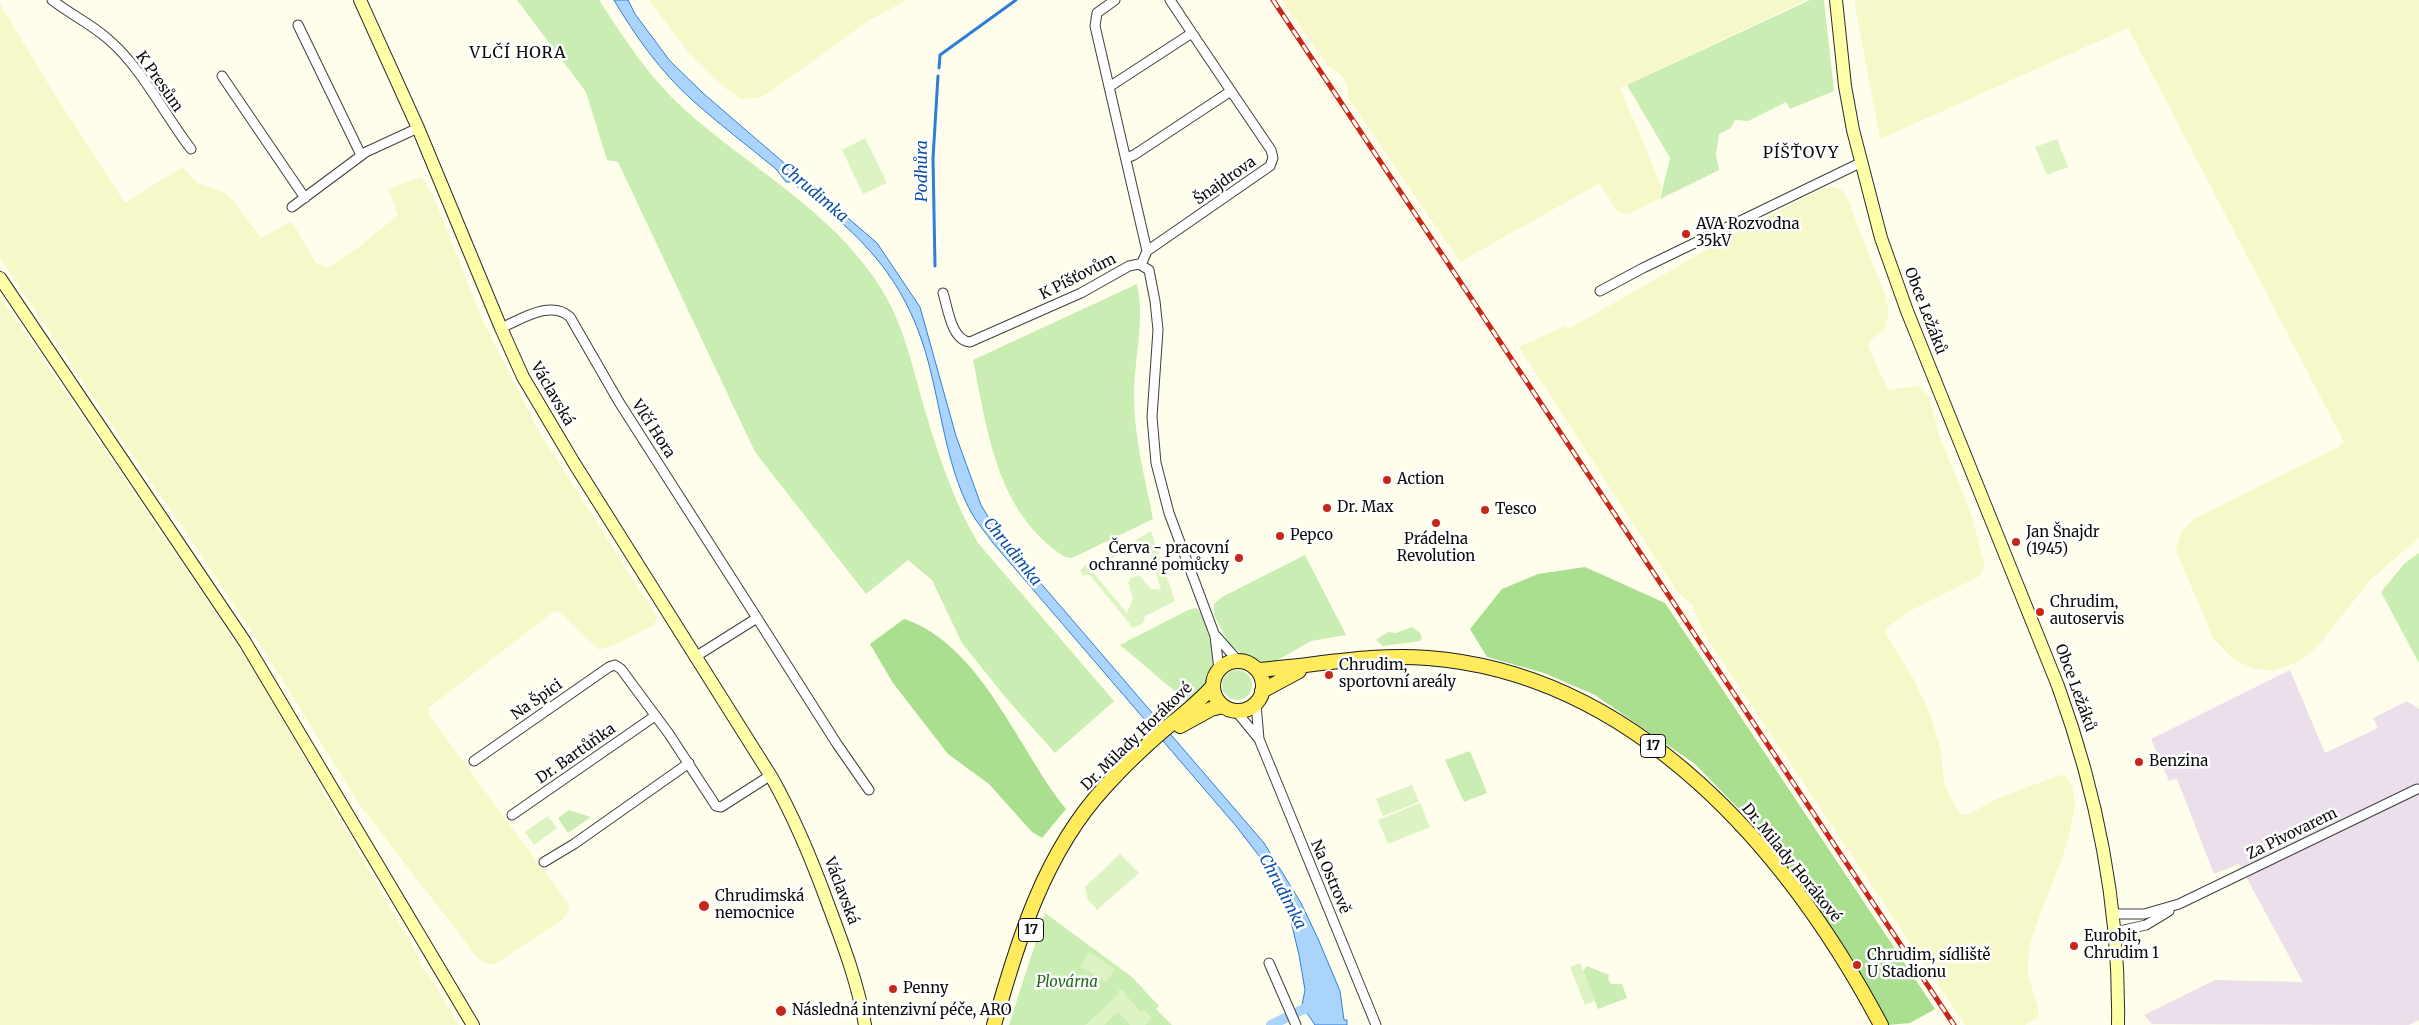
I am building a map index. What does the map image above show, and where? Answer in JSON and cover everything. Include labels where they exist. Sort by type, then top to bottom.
[{"type":"main road","name":"Dr. Milady Horákové","points":[[1257,670],[1310,666],[1350,658],[1402,656],[1487,666],[1544,684],[1582,701],[1626,727],[1662,752],[1702,785],[1760,846],[1825,932],[1881,1025]]},
{"type":"main road","points":[[1219,670],[1225,665],[1239,662]]},
{"type":"main road","name":"17","points":[[1239,662],[1246,663],[1257,670]]},
{"type":"main road","name":"Dr. Milady Horákové","points":[[1262,691],[1282,678],[1310,666]]},
{"type":"main road","name":"17","points":[[1213,686],[1219,670]]},
{"type":"main road","points":[[1256,704],[1262,691],[1262,684],[1257,670]]},
{"type":"main road","points":[[1213,686],[1214,694],[1230,709]]},
{"type":"main road","name":"Dr. Milady Horákové","points":[[994,1025],[1011,965],[1037,894],[1067,838],[1096,796],[1147,746],[1184,718],[1213,686]]},
{"type":"main road","name":"17","points":[[1230,709],[1250,708],[1256,704]]},
{"type":"main road","name":"Dr. Milady Horákové","points":[[1184,718],[1211,709],[1230,709]]},
{"type":"main road","name":"Dr. Milady Horákové","points":[[1002,1025],[1025,946],[1067,838]]},
{"type":"street","name":"K Presům","points":[[52,0],[95,29],[119,50],[138,71],[191,149]]},
{"type":"street","name":"Václavská","points":[[360,0],[418,128],[500,328],[542,410],[695,657],[771,775],[800,831],[849,959],[859,993],[864,1025]]},
{"type":"street","points":[[1115,0],[1100,10],[1095,21],[1147,251],[1141,264]]},
{"type":"street","name":"Šnajdrova","points":[[1147,251],[1270,166],[1273,158],[1271,150],[1170,0]]},
{"type":"street","name":"Obce Ležáků","points":[[1836,0],[1845,86],[1864,180],[1881,238],[1907,311],[2071,722],[2094,800],[2114,914],[2118,1025]]},
{"type":"street","points":[[298,25],[361,155]]},
{"type":"street","points":[[1109,86],[1192,33]]},
{"type":"street","points":[[222,76],[304,198]]},
{"type":"street","points":[[1126,158],[1134,155],[1231,90]]},
{"type":"street","points":[[292,207],[361,155],[418,128]]},
{"type":"street","points":[[1600,291],[1860,163]]},
{"type":"street","name":"K Píšťovům","points":[[943,293],[958,337],[970,342],[1081,293],[1129,266],[1141,264],[1146,268],[1150,274],[1157,317],[1158,345],[1152,417],[1154,446],[1160,480],[1175,530],[1216,636]]},
{"type":"street","points":[[0,278],[245,642],[473,1025]]},
{"type":"street","name":"Vlčí Hora","points":[[500,328],[544,310],[560,311],[570,317],[619,402],[837,744],[869,790]]},
{"type":"street","points":[[695,657],[757,618]]},
{"type":"street","points":[[1216,636],[1239,662]]},
{"type":"street","points":[[1216,636],[1219,670]]},
{"type":"street","name":"Na Špici","points":[[474,761],[609,667],[617,666],[655,716]]},
{"type":"street","name":"Na Ostrově","points":[[1256,704],[1259,739],[1376,1025]]},
{"type":"street","name":"Na Ostrově","points":[[1230,709],[1259,739]]},
{"type":"street","points":[[655,716],[718,808],[771,775]]},
{"type":"street","name":"Dr. Bartůňka","points":[[512,815],[655,716]]},
{"type":"street","points":[[544,862],[574,844],[689,764]]},
{"type":"street","name":"Za Pivovarem","points":[[2115,932],[2146,925],[2179,904],[2417,789]]},
{"type":"street","name":"Za Pivovarem","points":[[2114,914],[2144,914],[2179,904]]},
{"type":"street","points":[[1270,963],[1293,1018]]},
{"type":"shaded area","points":[[2290,670],[2325,753],[2378,728],[2373,718],[2407,701],[2419,709],[2419,1020],[2409,1025],[2152,1024],[2144,1015],[2215,980],[2303,982],[2239,864],[2214,874],[2177,779],[2169,781],[2151,739]]},
{"type":"green space","points":[[517,0],[599,0],[638,58],[672,97],[708,129],[804,204],[848,245],[880,286],[898,321],[905,340],[927,417],[955,497],[978,543],[1114,701],[1055,753],[1006,698],[962,643],[932,580],[908,560],[866,594],[755,452],[618,162],[607,160],[586,92]]},
{"type":"green space","points":[[649,0],[907,0],[868,21],[767,94],[757,98],[742,99],[726,89],[688,52]]},
{"type":"green space","points":[[1282,0],[1806,0],[1620,88],[1661,185],[1660,199],[1628,214],[1621,213],[1617,211],[1601,185],[1598,184],[1460,262],[1349,99],[1346,83],[1342,76],[1328,66]]},
{"type":"green space","points":[[1810,0],[1824,0],[1834,91],[1790,109],[1786,102],[1748,121],[1735,120],[1731,128],[1719,134],[1716,155],[1719,170],[1660,199],[1670,158],[1627,85]]},
{"type":"green space","points":[[1854,0],[2419,0],[2419,538],[2370,580],[2323,640],[2308,655],[2295,663],[2273,671],[2253,668],[2234,660],[2213,638],[2176,550],[2181,532],[2194,519],[2337,448],[2344,442],[2128,28],[1880,139]]},
{"type":"green space","points":[[0,4],[50,87],[125,203],[182,167],[198,183],[223,192],[230,197],[261,238],[290,222],[293,223],[315,262],[327,268],[355,250],[398,215],[388,189],[422,177],[433,195],[483,321],[538,430],[657,617],[654,625],[619,643],[599,650],[559,611],[555,611],[428,708],[431,718],[569,905],[568,912],[562,920],[495,964],[485,963],[477,957],[359,804],[262,647],[0,258]]},
{"type":"green space","points":[[865,138],[887,183],[863,194],[842,150]]},
{"type":"green space","points":[[2057,139],[2068,167],[2047,175],[2035,147]]},
{"type":"green space","points":[[1834,187],[1842,190],[1848,200],[1885,295],[1889,312],[1885,329],[1869,342],[1868,346],[1888,390],[1918,386],[1929,396],[1940,438],[1971,514],[1985,565],[1980,576],[1910,611],[1886,628],[1885,632],[1912,676],[1930,713],[1941,750],[1944,784],[1960,814],[1967,815],[1997,799],[2059,775],[2065,776],[2072,785],[2075,806],[2070,831],[2063,856],[2032,936],[2029,950],[2028,974],[2039,1011],[2038,1017],[2025,1025],[1965,1025],[1708,640],[1699,624],[1693,606],[1676,590],[1519,347],[1564,326],[1567,329],[1574,326],[1741,230],[1824,188]]},
{"type":"green space","points":[[1137,284],[1140,324],[1134,391],[1135,423],[1153,519],[1072,558],[1065,557],[1042,539],[1024,518],[1010,495],[999,470],[991,443],[973,360]]},
{"type":"green space","points":[[0,296],[254,670],[419,958],[422,968],[434,983],[459,1025],[0,1025]]},
{"type":"green space","points":[[1151,531],[1175,601],[1145,616],[1143,623],[1133,628],[1089,574],[1083,576],[1080,570],[1086,564],[1091,567]],"holes":[[[1140,541],[1147,544],[1161,590],[1151,589],[1139,575],[1131,578],[1128,583],[1133,598],[1127,613],[1092,571]]]},
{"type":"green space","points":[[2419,553],[2419,663],[2381,592],[2404,564]]},
{"type":"green space","points":[[1305,555],[1346,635],[1311,641],[1274,662],[1258,664],[1246,658],[1228,642],[1214,615],[1214,604],[1222,597]]},
{"type":"green space","points":[[1585,567],[1665,603],[1935,1009],[1910,1023],[1888,1025],[1852,958],[1764,835],[1695,764],[1595,695],[1544,673],[1487,657],[1470,629],[1502,589],[1538,574]]},
{"type":"green space","points":[[1196,608],[1202,616],[1212,645],[1214,664],[1209,679],[1190,704],[1120,645],[1188,610]]},
{"type":"green space","points":[[904,619],[931,632],[955,651],[976,675],[996,701],[1048,785],[1066,809],[1042,838],[1032,832],[989,784],[948,754],[893,683],[870,644]]},
{"type":"green space","points":[[1412,627],[1420,633],[1422,638],[1420,641],[1383,646],[1376,640],[1388,632],[1396,633]]},
{"type":"green space","points":[[1237,670],[1243,671],[1251,679],[1251,691],[1243,699],[1237,700],[1231,699],[1223,691],[1222,685],[1223,679],[1231,671]]},
{"type":"green space","points":[[1470,751],[1487,793],[1464,802],[1445,760]]},
{"type":"green space","points":[[1412,785],[1419,802],[1383,816],[1376,799]]},
{"type":"green space","points":[[1420,803],[1430,827],[1388,844],[1378,820]]},
{"type":"green space","points":[[569,810],[591,817],[568,833],[558,818]]},
{"type":"green space","points":[[548,816],[557,828],[534,845],[525,832]]},
{"type":"green space","points":[[1120,854],[1139,873],[1097,910],[1087,898],[1085,887]]},
{"type":"green space","name":"Plovárna","points":[[1045,913],[1132,977],[1159,1006],[1156,1009],[1172,1025],[1009,1025]]},
{"type":"green space","points":[[1089,952],[1115,969],[1106,982],[1080,966]]},
{"type":"green space","points":[[1580,963],[1595,1001],[1585,1005],[1570,967]]},
{"type":"green space","points":[[1587,966],[1609,975],[1608,979],[1611,984],[1622,984],[1627,998],[1598,1009],[1583,971]]},
{"type":"green space","points":[[1118,990],[1124,990],[1125,994],[1141,1012],[1144,1010],[1152,1018],[1145,1025],[1130,1025],[1118,1012],[1104,1025],[1085,1025],[1119,994]]},
{"type":"water","name":"Chrudimka","points":[[614,0],[628,0],[635,14],[670,61],[704,94],[877,243],[920,307],[956,436],[981,505],[998,533],[1264,843],[1301,903],[1319,941],[1340,991],[1344,1020],[1347,1020],[1347,1025],[1315,1025],[1307,1013],[1301,1011],[1305,990],[1299,955],[1289,913],[1270,870],[1236,826],[993,543],[973,516],[954,472],[922,341],[912,315],[885,270],[870,251],[833,215],[791,182],[786,182],[776,169],[692,100],[649,53]]},
{"type":"waterway","name":"Podhůra","points":[[939,68],[940,55],[1016,0]]},
{"type":"waterway","name":"Podhůra","points":[[935,266],[933,158],[938,76]]},
{"type":"waterway","points":[[1271,1025],[1312,1005]]},
{"type":"railway","points":[[1273,0],[1954,1025]]},
{"type":"place","name":"AVA Rozvodna 35kV","points":[[1686,234]]},
{"type":"place","name":"Action","points":[[1387,480]]},
{"type":"place","name":"Dr. Max","points":[[1327,508]]},
{"type":"place","name":"Tesco","points":[[1485,510]]},
{"type":"place","name":"Prádelna Revolution","points":[[1436,523]]},
{"type":"place","name":"Pepco","points":[[1280,536]]},
{"type":"place","name":"Jan Šnajdr (1945)","points":[[2016,542]]},
{"type":"place","name":"Červa - pracovní ochranné pomůcky","points":[[1239,558]]},
{"type":"place","name":"Chrudim, autoservis","points":[[2040,612]]},
{"type":"place","name":"Chrudim, sportovní areály","points":[[1329,675]]},
{"type":"place","name":"Benzina","points":[[2139,762]]},
{"type":"place","name":"Chrudimská nemocnice","points":[[704,906]]},
{"type":"place","name":"Eurobit, Chrudim 1","points":[[2074,946]]},
{"type":"place","name":"Chrudim, sídliště U Stadionu","points":[[1857,965]]},
{"type":"place","name":"Penny","points":[[893,989]]},
{"type":"place","name":"Následná intenzivní péče, ARO","points":[[781,1011]]},
{"type":"district","name":"VLČÍ HORA","points":[[518,53]]},
{"type":"district","name":"PÍŠŤOVY","points":[[1801,153]]}]
